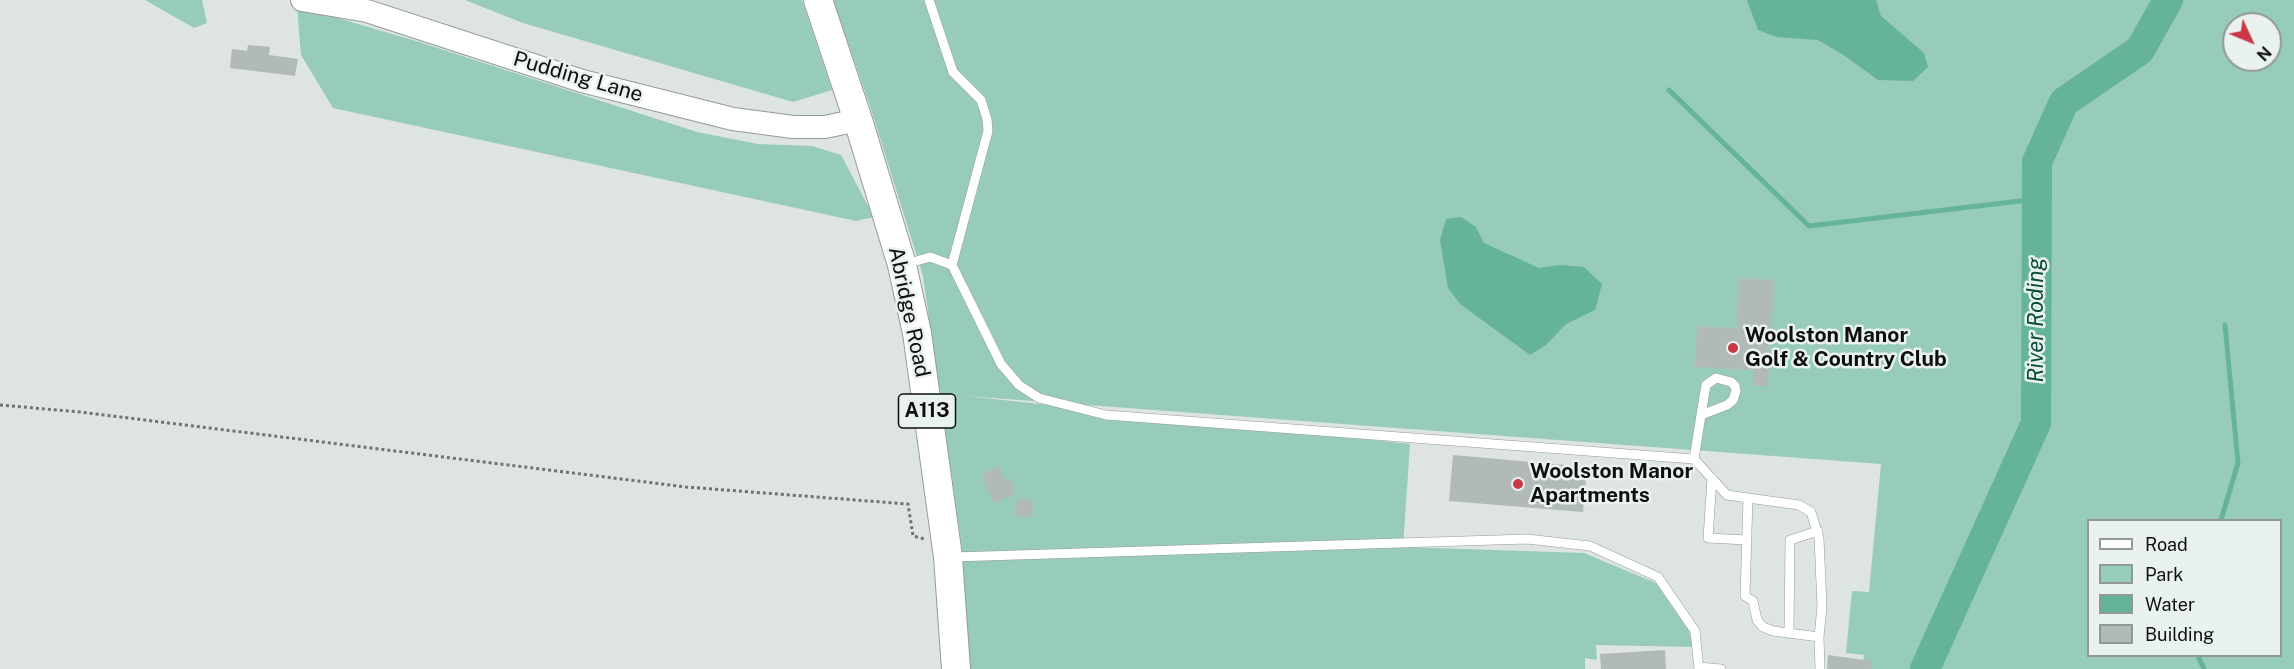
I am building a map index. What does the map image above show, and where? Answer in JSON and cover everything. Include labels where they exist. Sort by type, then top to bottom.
[{"type":"main road","name":"Abridge Road","points":[[818,0],[858,120],[902,265],[916,333],[947,550],[956,669]]},
{"type":"street","name":"Pudding Lane","points":[[302,0],[367,11],[582,81],[733,119],[793,127],[825,127],[858,120]]},
{"type":"lane","points":[[929,0],[953,72],[981,100],[987,119],[988,131],[984,148],[952,265],[1001,364],[1019,386],[1039,398],[1106,415],[1694,459],[1727,495],[1799,505],[1811,512],[1818,531],[1822,606],[1819,637],[1820,669]]},
{"type":"lane","points":[[902,265],[930,257],[952,265]]},
{"type":"lane","points":[[1694,459],[1701,415],[1706,386],[1716,378],[1731,382],[1735,386],[1733,400],[1727,405],[1701,415]]},
{"type":"lane","points":[[1712,478],[1707,538],[1746,540]]},
{"type":"lane","points":[[1749,498],[1745,596],[1753,601],[1757,620],[1763,627],[1773,631],[1819,637]]},
{"type":"lane","points":[[1789,632],[1790,540],[1818,531]]},
{"type":"lane","points":[[947,550],[1527,539],[1590,546],[1658,577],[1695,631],[1699,668],[1721,669]]},
{"type":"path","points":[[0,405],[92,413],[686,487],[908,504],[913,536],[947,550]]},
{"type":"green space","points":[[145,0],[202,0],[207,23],[194,28]]},
{"type":"green space","points":[[465,0],[802,0],[832,90],[793,102],[523,23]]},
{"type":"green space","name":"Woolston Manor Golf & Country Club","points":[[833,0],[2294,0],[2294,669],[1862,669],[1864,655],[1846,653],[1852,591],[1869,592],[1881,464],[966,396],[1410,444],[1403,547],[1584,553],[1656,583],[1689,631],[1693,647],[1596,645],[1597,660],[1585,658],[1585,669],[970,669],[962,548],[923,276],[870,106]]},
{"type":"green space","points":[[297,6],[416,41],[697,132],[758,144],[812,146],[841,155],[874,217],[856,221],[333,108],[301,55]]},
{"type":"water","points":[[1747,0],[1876,0],[1881,16],[1924,53],[1928,67],[1913,81],[1878,80],[1818,40],[1777,37],[1758,30]]},
{"type":"water","points":[[1461,217],[1476,227],[1484,243],[1539,268],[1561,265],[1584,267],[1602,284],[1595,310],[1566,324],[1546,345],[1530,355],[1460,304],[1448,288],[1440,240],[1446,219]]},
{"type":"building","points":[[248,45],[270,47],[269,55],[298,59],[295,76],[230,68],[232,49],[247,51]]},
{"type":"building","name":"Woolston Manor Golf & Country Club","points":[[1739,278],[1774,280],[1768,386],[1753,386],[1753,370],[1694,367],[1697,326],[1737,328]]},
{"type":"building","name":"Woolston Manor Apartments","points":[[1453,455],[1587,467],[1583,512],[1449,501]]},
{"type":"building","points":[[999,466],[1005,480],[1009,478],[1015,493],[994,503],[981,474]]},
{"type":"building","points":[[1018,498],[1034,501],[1031,518],[1015,515]]},
{"type":"building","points":[[1665,650],[1666,669],[1601,669],[1600,654]]},
{"type":"building","points":[[1828,655],[1872,661],[1871,669],[1827,669]]},
{"type":"waterway","name":"River Roding","points":[[1925,669],[2036,423],[2037,162],[2064,102],[2140,50],[2168,0]]},
{"type":"waterway","points":[[1669,90],[1809,226],[2037,199]]},
{"type":"waterway","points":[[2221,519],[2238,463],[2225,325]]},
{"type":"waterway","points":[[2198,657],[2204,669]]},
{"type":"place","name":"Woolston Manor Golf & Country Club","points":[[1733,348]]},
{"type":"place","name":"Woolston Manor Apartments","points":[[1518,484]]}]
